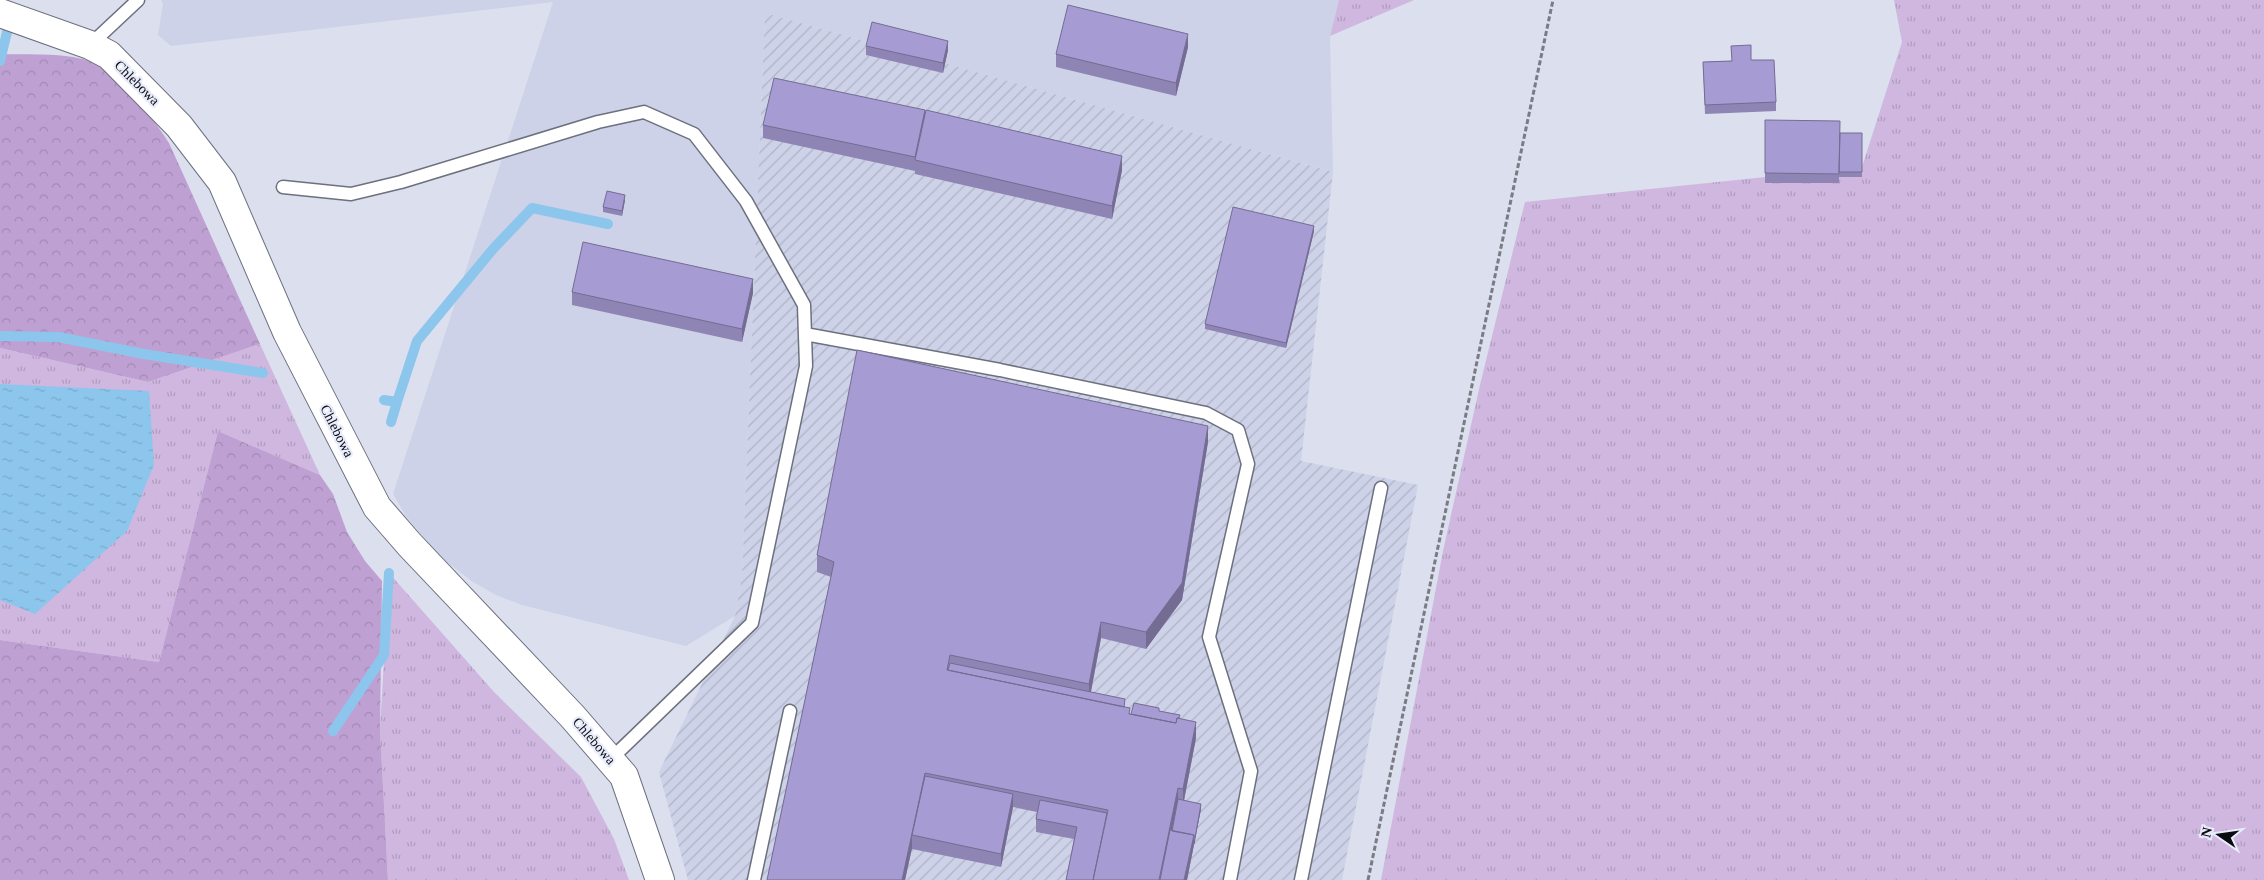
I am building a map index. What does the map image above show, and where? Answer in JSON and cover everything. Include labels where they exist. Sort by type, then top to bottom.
[{"type":"street","name":"Chlebowa","points":[[0,13],[90,45],[109,55],[179,126],[222,182],[287,332],[377,507],[611,759],[624,776],[660,880]]},
{"type":"lane","points":[[90,45],[138,0]]},
{"type":"lane","points":[[284,188],[351,194],[401,182],[598,122],[644,112],[694,134],[746,202],[804,305],[806,366],[752,623],[611,759]]},
{"type":"lane","points":[[805,334],[1000,370],[1206,413],[1238,430],[1248,464],[1209,638],[1251,770],[1230,880]]},
{"type":"lane","points":[[1301,880],[1382,488]]},
{"type":"lane","points":[[754,880],[790,711]]},
{"type":"path","points":[[1368,880],[1553,0]]},
{"type":"shaded area","points":[[161,0],[1339,0],[1330,36],[1333,172],[765,13],[742,577],[735,616],[686,646],[522,605],[496,595],[473,582],[440,557],[406,516],[393,494],[553,2],[171,46],[158,35],[163,4]]},
{"type":"shaded area","points":[[765,13],[1333,172],[1301,461],[1418,485],[1342,880],[688,880],[659,772],[735,616],[742,577]]},
{"type":"green space","points":[[1339,0],[1414,0],[1330,36]]},
{"type":"green space","points":[[1894,0],[2264,0],[2264,880],[1381,880],[1443,551],[1480,385],[1525,202],[1862,167],[1902,42]]},
{"type":"green space","points":[[0,54],[36,54],[85,59],[104,68],[136,99],[169,143],[260,344],[148,382],[0,348]]},
{"type":"green space","points":[[260,344],[320,475],[218,431],[159,662],[0,640],[0,348],[148,382]]},
{"type":"green space","points":[[218,431],[320,475],[333,494],[347,532],[365,561],[382,581],[380,729],[388,880],[0,880],[0,640],[159,662]]},
{"type":"green space","points":[[389,573],[494,692],[581,777],[614,839],[629,880],[388,880],[380,729]]},
{"type":"water","points":[[0,384],[149,391],[154,465],[127,531],[35,614],[0,600]]},
{"type":"building","points":[[1068,5],[1188,34],[1176,83],[1056,54]]},
{"type":"building","points":[[872,22],[948,41],[943,63],[866,46]]},
{"type":"building","points":[[1751,45],[1751,60],[1774,60],[1776,102],[1705,105],[1703,62],[1732,61],[1731,46]]},
{"type":"building","points":[[774,78],[925,110],[915,157],[763,125]]},
{"type":"building","points":[[926,110],[1122,156],[1112,206],[915,160]]},
{"type":"building","points":[[1765,120],[1840,121],[1839,174],[1765,173]]},
{"type":"building","points":[[1840,133],[1862,133],[1862,172],[1839,172]]},
{"type":"building","points":[[607,191],[625,195],[622,211],[603,207]]},
{"type":"building","points":[[1233,207],[1314,226],[1286,343],[1205,324]]},
{"type":"building","points":[[583,242],[753,279],[742,329],[572,292]]},
{"type":"building","points":[[857,350],[1208,426],[1182,583],[1146,632],[1101,622],[1089,684],[950,655],[947,670],[1130,708],[1129,714],[1176,723],[1177,718],[1196,722],[1183,789],[1178,788],[1159,880],[1093,880],[1108,810],[925,773],[902,880],[767,880],[834,562],[817,555]]},
{"type":"building","points":[[950,663],[1125,699],[1124,707],[948,670]]},
{"type":"building","points":[[1134,703],[1180,715],[1176,723],[1131,714]]},
{"type":"building","points":[[925,776],[1013,794],[1001,854],[912,835]]},
{"type":"building","points":[[1178,799],[1201,804],[1194,844],[1194,835],[1172,831]]},
{"type":"building","points":[[1040,800],[1107,813],[1093,880],[1066,880],[1077,827],[1036,819]]},
{"type":"building","points":[[1170,830],[1194,835],[1184,880],[1160,880]]},
{"type":"waterway","points":[[0,61],[7,32]]},
{"type":"waterway","points":[[384,400],[397,402],[417,341],[493,249],[532,208],[608,224]]},
{"type":"waterway","points":[[0,336],[58,337],[144,354],[263,373]]},
{"type":"waterway","points":[[391,422],[397,402]]},
{"type":"waterway","points":[[333,731],[384,655],[389,573]]}]
